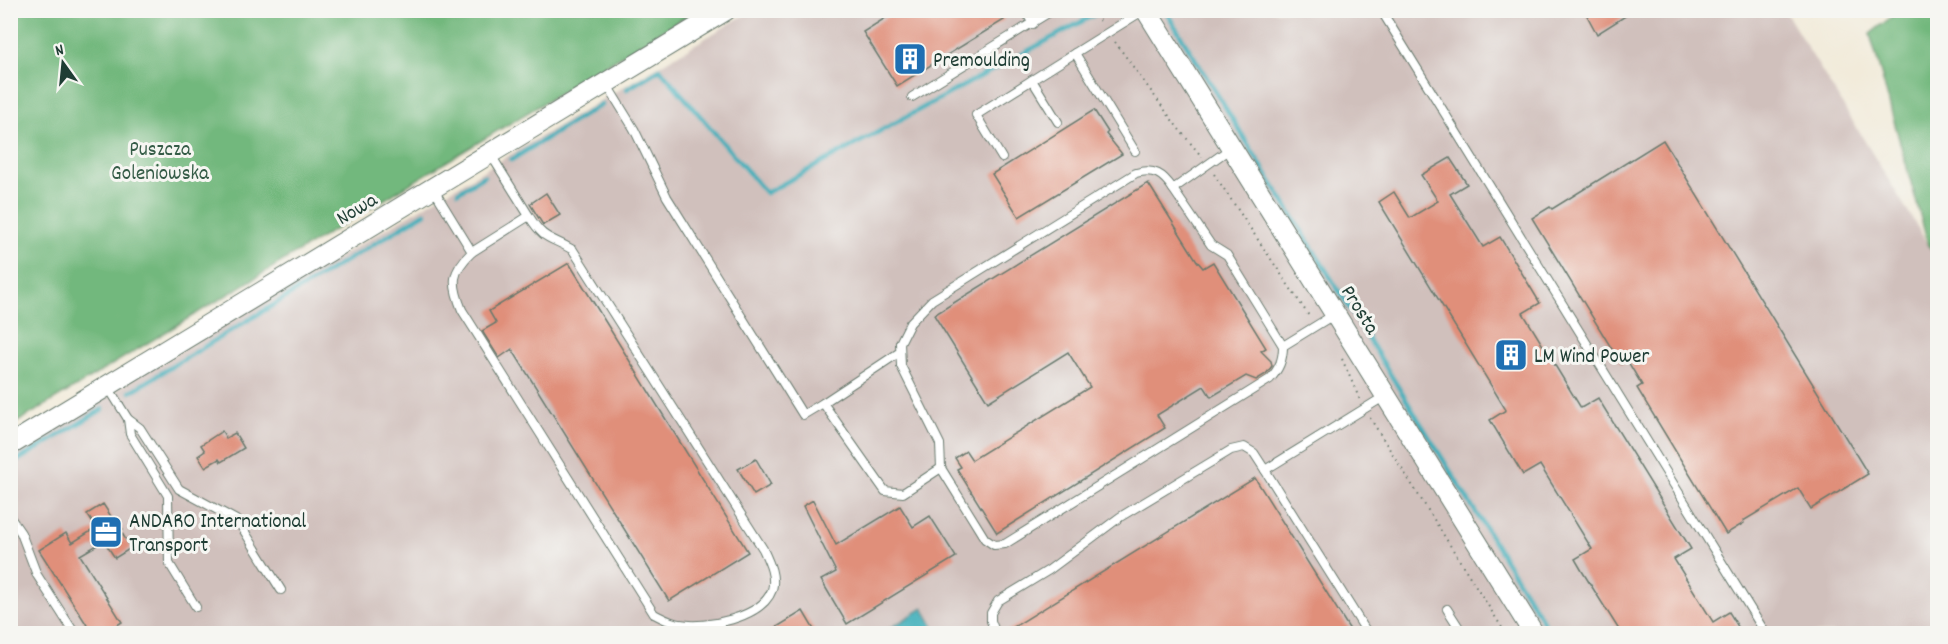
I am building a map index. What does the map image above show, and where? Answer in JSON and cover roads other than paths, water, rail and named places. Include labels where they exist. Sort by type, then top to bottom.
[{"type":"street","name":"Nowa","points":[[10,445],[434,190],[726,10]]},
{"type":"street","name":"Prosta","points":[[1145,10],[1233,147],[1534,633]]},
{"type":"lane","points":[[1025,10],[1033,24]]},
{"type":"lane","points":[[912,97],[1053,10]]},
{"type":"lane","points":[[1002,158],[976,115],[1145,10]]},
{"type":"lane","points":[[1381,10],[1766,633]]},
{"type":"lane","points":[[1075,53],[1135,151]]},
{"type":"lane","points":[[1032,80],[1058,122]]},
{"type":"lane","points":[[607,83],[634,129],[667,197],[803,415],[900,352]]},
{"type":"lane","points":[[1173,189],[1233,147]]},
{"type":"lane","points":[[491,155],[539,231],[549,239],[573,250],[763,549],[771,567],[773,581],[771,592],[763,603],[745,614],[711,624],[681,624],[654,614],[462,310],[454,280],[458,265],[472,252],[529,216]]},
{"type":"lane","points":[[1146,170],[1158,172],[1173,189],[1210,245],[1227,255],[1283,346],[1283,357],[1279,370],[1270,380],[1005,544],[994,545],[984,539],[941,468],[940,444],[901,366],[900,343],[910,322],[932,300],[1136,173],[1146,170]]},
{"type":"lane","points":[[434,190],[472,252]]},
{"type":"lane","points":[[1283,346],[1336,314]]},
{"type":"lane","points":[[107,386],[128,419],[140,428],[179,489],[238,520],[281,590]]},
{"type":"lane","points":[[1265,470],[1387,395]]},
{"type":"lane","points":[[823,403],[885,491],[903,492],[941,468]]},
{"type":"lane","points":[[128,419],[130,434],[168,496],[169,562],[196,607]]},
{"type":"lane","points":[[996,633],[991,621],[991,613],[998,601],[1049,570],[1120,517],[1231,450],[1244,447],[1254,453],[1368,633]]},
{"type":"lane","points":[[10,517],[21,533],[37,575],[75,633]]},
{"type":"lane","points":[[1448,609],[1463,633]]},
{"type":"water","points":[[923,608],[935,629],[929,633],[882,633]]},
{"type":"waterway","points":[[627,89],[660,69],[766,193],[1103,10]]},
{"type":"waterway","points":[[1165,10],[1551,634]]},
{"type":"waterway","points":[[511,160],[602,104]]},
{"type":"waterway","points":[[458,192],[484,176]]},
{"type":"waterway","points":[[130,392],[425,213]]},
{"type":"waterway","points":[[10,465],[103,409]]},
{"type":"place","name":"Premoulding","points":[[910,59]]},
{"type":"place","name":"LM Wind Power","points":[[1511,355]]},
{"type":"place","name":"ANDARO International Transport","points":[[106,532]]},
{"type":"park label","name":"Puszcza Goleniowska","points":[[160,160]]}]
